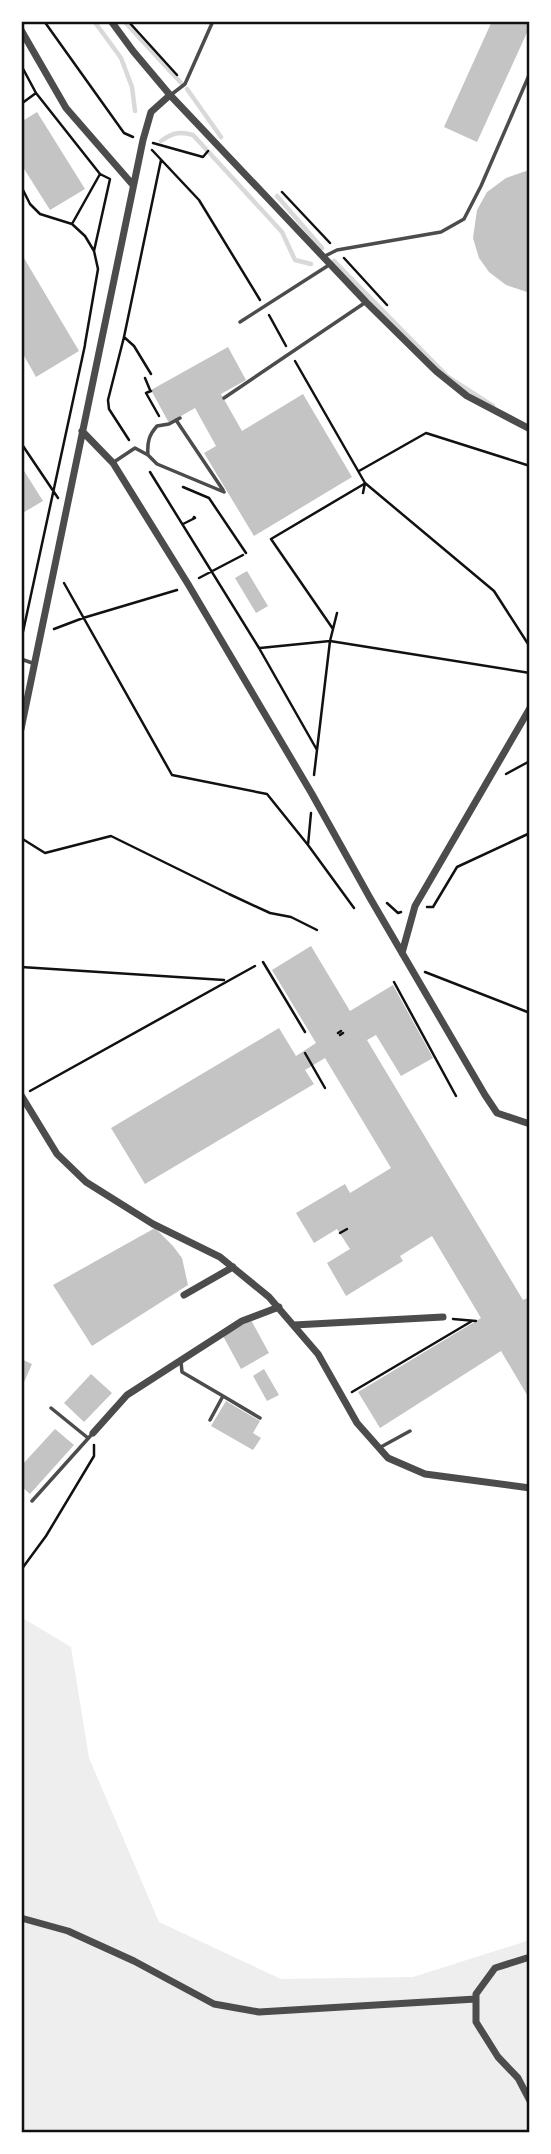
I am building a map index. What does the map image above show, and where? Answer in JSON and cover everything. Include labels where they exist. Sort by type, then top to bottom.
[{"type":"street","points":[[111,21],[170,95],[366,302],[436,371],[467,396],[530,429]]},
{"type":"street","points":[[21,30],[66,108],[133,185]]},
{"type":"street","points":[[21,729],[143,140],[151,112],[170,95]]},
{"type":"street","points":[[82,431],[113,463],[188,584],[485,1095],[497,1113],[530,1124]]},
{"type":"street","points":[[402,953],[415,906],[530,708]]},
{"type":"street","points":[[21,1095],[57,1153],[86,1182],[153,1224],[220,1257],[279,1307],[318,1354],[357,1423],[388,1458],[425,1474],[530,1488]]},
{"type":"street","points":[[184,1295],[233,1267]]},
{"type":"street","points":[[91,1436],[127,1395],[242,1321],[279,1307]]},
{"type":"street","points":[[294,1325],[443,1317]]},
{"type":"street","points":[[21,1918],[68,1931],[134,1961],[214,2004],[259,2012],[476,1999]]},
{"type":"street","points":[[530,1957],[495,1968],[476,1994],[476,2022],[498,2057],[518,2078],[530,2101]]},
{"type":"lane","points":[[170,95],[185,84],[213,21]]},
{"type":"lane","points":[[323,257],[337,250],[441,232],[464,219],[530,73]]},
{"type":"lane","points":[[240,322],[330,264]]},
{"type":"lane","points":[[224,398],[366,302]]},
{"type":"lane","points":[[113,463],[135,448],[148,454],[157,464],[224,492],[178,419],[157,426],[151,433],[147,444],[148,454]]},
{"type":"lane","points":[[21,659],[35,664]]},
{"type":"lane","points":[[182,1359],[182,1372],[260,1418]]},
{"type":"lane","points":[[210,1420],[223,1396]]},
{"type":"lane","points":[[32,1500],[91,1436],[51,1408]]},
{"type":"lane","points":[[379,1448],[410,1431]]},
{"type":"path","points":[[44,21],[124,133]]},
{"type":"path","points":[[128,21],[185,84]]},
{"type":"path","points":[[21,65],[36,93],[100,174],[110,179],[94,251]]},
{"type":"path","points":[[21,104],[36,93]]},
{"type":"path","points":[[143,140],[204,155],[209,150]]},
{"type":"path","points":[[135,448],[109,409],[108,400],[161,160],[199,200],[365,483],[494,591],[530,647]]},
{"type":"path","points":[[72,224],[100,174]]},
{"type":"path","points":[[21,186],[30,204],[40,214],[72,224],[85,236],[94,251],[98,268],[85,345],[21,641]]},
{"type":"path","points":[[282,192],[390,308]]},
{"type":"path","points":[[84,329],[87,334]]},
{"type":"path","points":[[124,337],[134,345],[151,374]]},
{"type":"path","points":[[85,345],[96,364]]},
{"type":"path","points":[[145,378],[150,391],[146,394],[164,425]]},
{"type":"path","points":[[359,471],[426,433],[530,466]]},
{"type":"path","points":[[21,443],[60,502]]},
{"type":"path","points":[[150,472],[259,648],[317,750]]},
{"type":"path","points":[[363,493],[365,483]]},
{"type":"path","points":[[333,629],[271,540],[365,483]]},
{"type":"path","points":[[41,634],[83,618],[174,592],[245,554],[209,498]]},
{"type":"path","points":[[183,524],[193,519]]},
{"type":"path","points":[[55,568],[172,775],[267,794],[354,908]]},
{"type":"path","points":[[308,845],[330,641],[337,614]]},
{"type":"path","points":[[259,648],[330,641],[530,673]]},
{"type":"path","points":[[485,786],[530,761]]},
{"type":"path","points":[[370,898],[379,896],[398,913],[415,906],[433,907],[457,867],[530,833]]},
{"type":"path","points":[[21,838],[45,853],[111,836],[270,913],[291,917],[317,930]]},
{"type":"path","points":[[263,962],[305,1032]]},
{"type":"path","points":[[21,1095],[256,966]]},
{"type":"path","points":[[409,966],[530,1013]]},
{"type":"path","points":[[21,967],[228,980]]},
{"type":"path","points":[[394,982],[456,1096]]},
{"type":"path","points":[[305,1054],[325,1087]]},
{"type":"path","points":[[340,1233],[346,1230]]},
{"type":"path","points":[[356,1390],[474,1321],[443,1317]]},
{"type":"path","points":[[21,1570],[46,1536],[94,1457],[91,1436]]},
{"type":"shaded area","points":[[21,1617],[71,1647],[89,1758],[159,1922],[281,1979],[413,1977],[530,1940],[530,2133],[21,2133]]},
{"type":"building","points":[[492,21],[530,21],[530,26],[477,142],[444,127]]},
{"type":"building","points":[[37,112],[85,189],[50,210],[21,164],[21,122]]},
{"type":"building","points":[[530,172],[530,291],[527,292],[506,285],[489,272],[479,258],[473,238],[477,210],[487,192],[506,178]]},
{"type":"building","points":[[21,253],[79,351],[36,377],[23,354],[21,355]]},
{"type":"building","points":[[228,347],[246,380],[221,394],[242,431],[303,394],[352,477],[254,536],[204,453],[216,446],[195,408],[169,423],[151,390]]},
{"type":"building","points":[[21,466],[43,501],[21,514]]},
{"type":"building","points":[[247,571],[268,606],[256,613],[235,578]]},
{"type":"building","points":[[311,946],[350,1011],[393,985],[433,1058],[401,1076],[376,1035],[367,1040],[523,1300],[530,1297],[530,1400],[501,1351],[380,1428],[358,1392],[481,1318],[432,1236],[400,1256],[403,1261],[346,1296],[327,1263],[350,1249],[337,1229],[314,1243],[296,1213],[345,1184],[350,1193],[391,1168],[325,1058],[305,1070],[314,1084],[145,1184],[111,1128],[279,1028],[296,1056],[316,1043],[272,970]]},
{"type":"building","points":[[155,1228],[182,1258],[188,1285],[92,1346],[53,1285]]},
{"type":"building","points":[[251,1320],[269,1353],[241,1369],[223,1336]]},
{"type":"building","points":[[21,1359],[32,1364],[21,1389]]},
{"type":"building","points":[[264,1369],[279,1395],[267,1401],[253,1376]]},
{"type":"building","points":[[91,1374],[112,1393],[84,1422],[64,1403]]},
{"type":"building","points":[[226,1401],[260,1421],[253,1433],[261,1438],[253,1450],[211,1426]]},
{"type":"building","points":[[55,1429],[74,1445],[30,1494],[21,1486],[21,1466]]},
{"type":"waterway","points":[[94,21],[121,58],[132,87],[135,111]]},
{"type":"waterway","points":[[124,21],[183,85]]},
{"type":"waterway","points":[[187,89],[221,137]]},
{"type":"waterway","points":[[161,141],[176,134],[193,135],[282,232],[295,260],[311,264]]},
{"type":"waterway","points":[[277,196],[322,248]]},
{"type":"waterway","points":[[334,261],[448,377],[493,406]]}]
